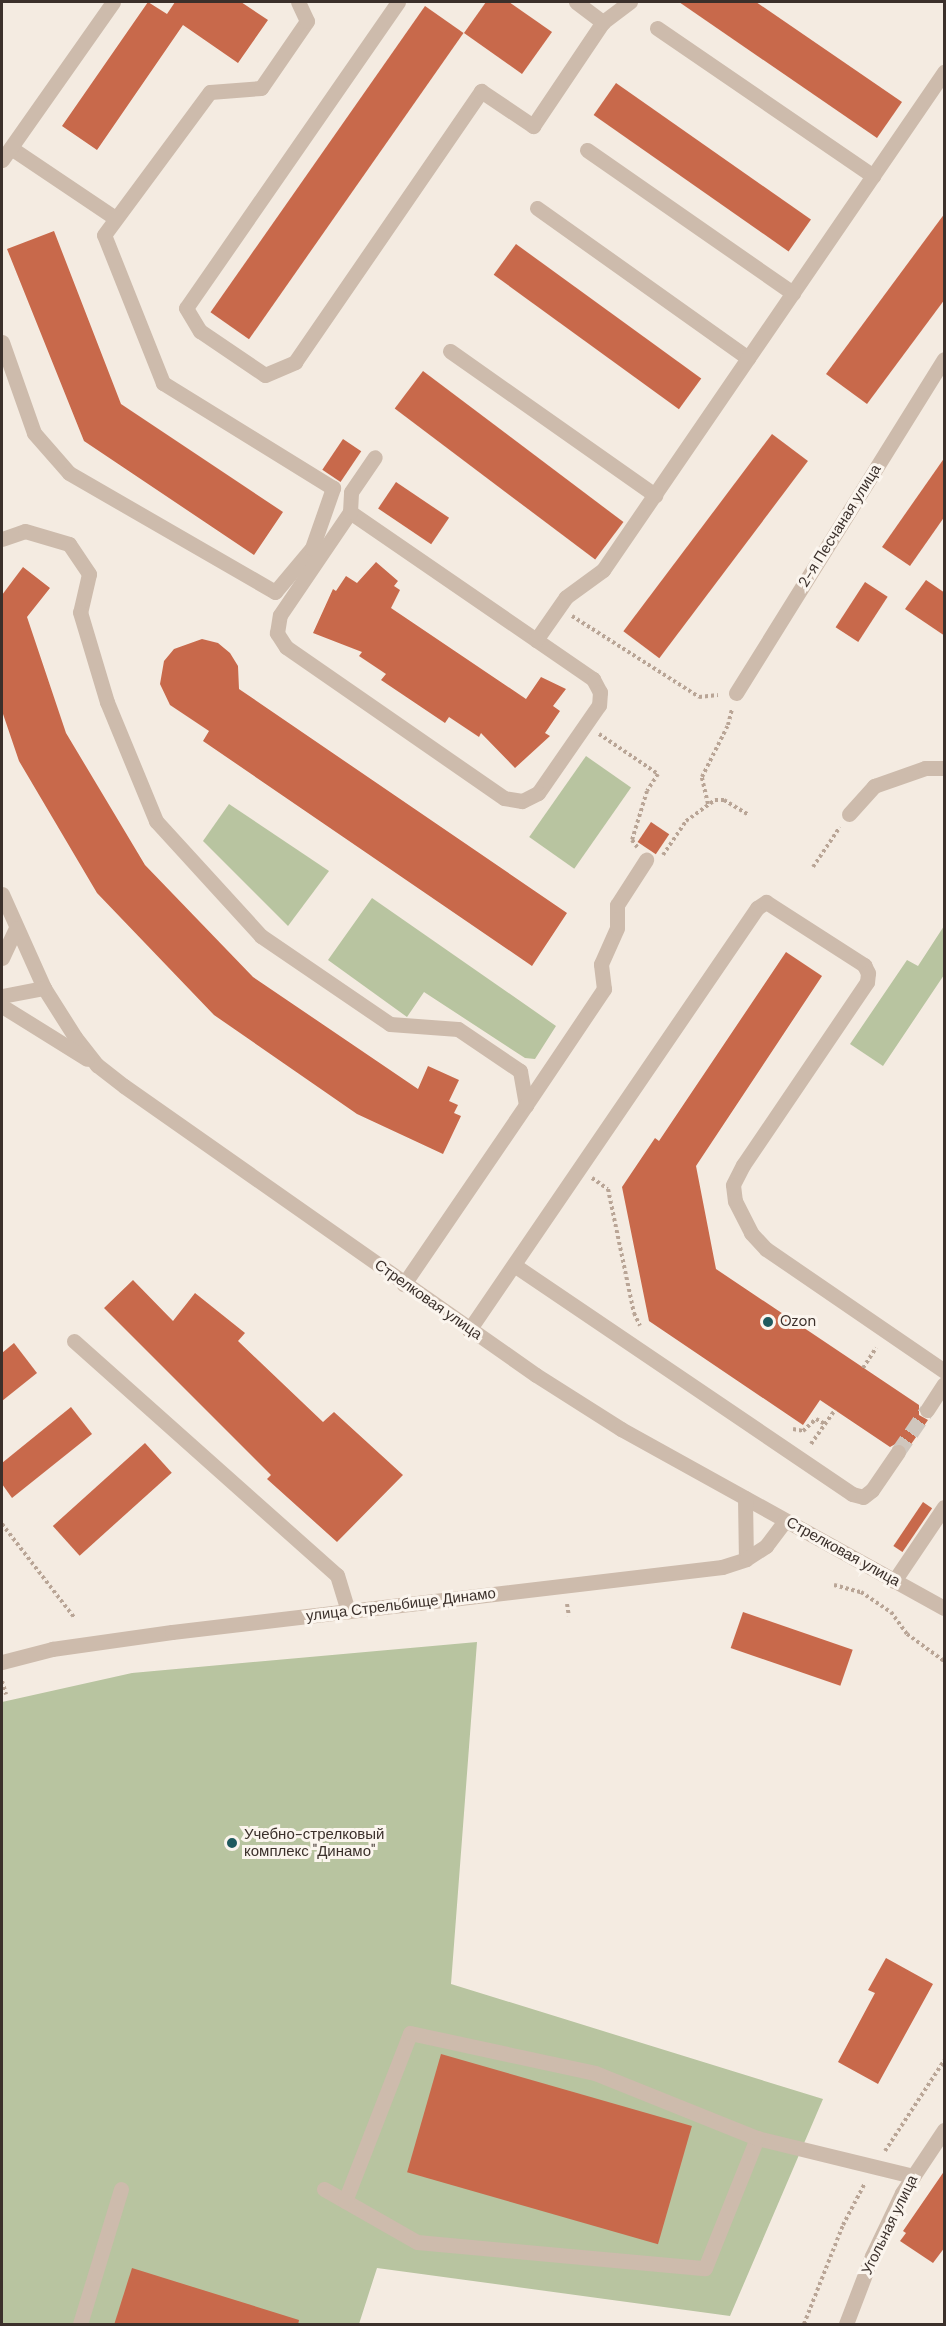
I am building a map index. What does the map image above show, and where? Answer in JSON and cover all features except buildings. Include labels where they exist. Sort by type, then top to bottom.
[{"type":"street","points":[[2,160],[113,2]]},
{"type":"street","points":[[298,2],[307,21],[261,88],[210,92],[104,235],[163,382],[333,488],[317,551],[280,615],[277,633],[286,647],[504,798],[522,801],[538,793],[599,705],[600,692],[593,679],[350,512]]},
{"type":"street","points":[[398,2],[186,308],[200,331],[265,375],[295,362],[481,92],[533,126],[603,22],[630,2]]},
{"type":"street","points":[[576,2],[603,22]]},
{"type":"street","points":[[657,28],[873,176]]},
{"type":"street","points":[[536,640],[560,607],[603,570],[945,72]]},
{"type":"street","points":[[11,147],[115,218]]},
{"type":"street","points":[[587,150],[793,293]]},
{"type":"street","points":[[537,208],[748,358]]},
{"type":"street","points":[[2,342],[34,433],[69,473],[275,592],[317,551],[350,512],[351,492],[375,457]]},
{"type":"street","points":[[450,351],[655,495]]},
{"type":"street","name":"2-я Песчаная улица","points":[[736,693],[945,358]]},
{"type":"street","points":[[2,539],[25,531],[69,544],[88,574],[80,612],[107,702],[156,821],[261,936],[390,1024],[458,1029],[520,1071],[526,1105]]},
{"type":"street","points":[[849,814],[874,786],[925,768],[945,768]]},
{"type":"street","points":[[404,1284],[604,989],[601,964],[617,928],[617,905],[646,860]]},
{"type":"street","name":"Стрелковая улица","points":[[2,894],[44,988],[97,1065],[470,1330],[621,1429],[945,1608]]},
{"type":"street","points":[[470,1330],[757,908],[766,902],[864,965],[868,973],[867,982],[743,1165],[733,1185],[735,1201],[751,1233],[766,1250],[945,1371]]},
{"type":"street","points":[[2,958],[16,928]]},
{"type":"street","points":[[2,996],[44,988]]},
{"type":"street","points":[[2,1005],[97,1065]]},
{"type":"street","points":[[514,1264],[852,1494],[862,1497],[872,1490],[898,1452]]},
{"type":"street","points":[[74,1341],[337,1575],[348,1611]]},
{"type":"street","points":[[927,1410],[945,1384]]},
{"type":"street","points":[[745,1498],[747,1559]]},
{"type":"street","points":[[894,1581],[945,1507]]},
{"type":"street","name":"улица Стрельбище Динамо","points":[[2,1662],[63,1647],[722,1567],[747,1559],[766,1546],[785,1521]]},
{"type":"street","points":[[345,2201],[410,2032],[595,2073],[757,2138],[913,2176]]},
{"type":"street","name":"Угольная улица","points":[[846,2325],[872,2256],[913,2176],[945,2130]]},
{"type":"street","points":[[324,2189],[417,2242],[705,2268],[757,2138]]},
{"type":"street","points":[[80,2325],[121,2189]]},
{"type":"path","points":[[560,607],[699,697],[736,693],[728,725],[702,777],[708,804]]},
{"type":"path","points":[[585,725],[658,774],[647,790],[632,840],[646,860],[661,857],[686,821],[708,804],[724,800],[749,815]]},
{"type":"path","points":[[813,867],[849,814]]},
{"type":"path","points":[[608,1188],[634,1313],[643,1329]]},
{"type":"path","points":[[863,1368],[887,1332]]},
{"type":"path","points":[[812,1444],[835,1410]]},
{"type":"path","points":[[788,1425],[803,1431],[816,1419],[825,1424]]},
{"type":"path","points":[[2,1524],[74,1617]]},
{"type":"path","points":[[834,1585],[861,1592],[891,1612],[907,1634],[945,1661]]},
{"type":"path","points":[[2,1681],[6,1694]]},
{"type":"path","points":[[804,2325],[843,2225],[874,2167],[945,2061]]},
{"type":"green space","points":[[586,756],[631,788],[574,869],[529,837]]},
{"type":"green space","points":[[229,804],[329,871],[288,926],[203,841]]},
{"type":"green space","points":[[372,898],[556,1026],[535,1059],[525,1058],[424,992],[407,1017],[328,960]]},
{"type":"green space","points":[[944,926],[944,975],[883,1066],[850,1044],[907,960],[918,966]]},
{"type":"green space","name":"Учебно-стрелковый комплекс \"Динамо\"","points":[[477,1642],[451,1984],[823,2099],[730,2316],[377,2268],[359,2324],[2,2324],[2,1702],[132,1673]]},
{"type":"tunnel","points":[[898,1452],[927,1410]]},
{"type":"place","name":"Ozon","points":[[768,1322]]},
{"type":"place","name":"Учебно-стрелковый комплекс \"Динамо\"","points":[[232,1843]]}]
